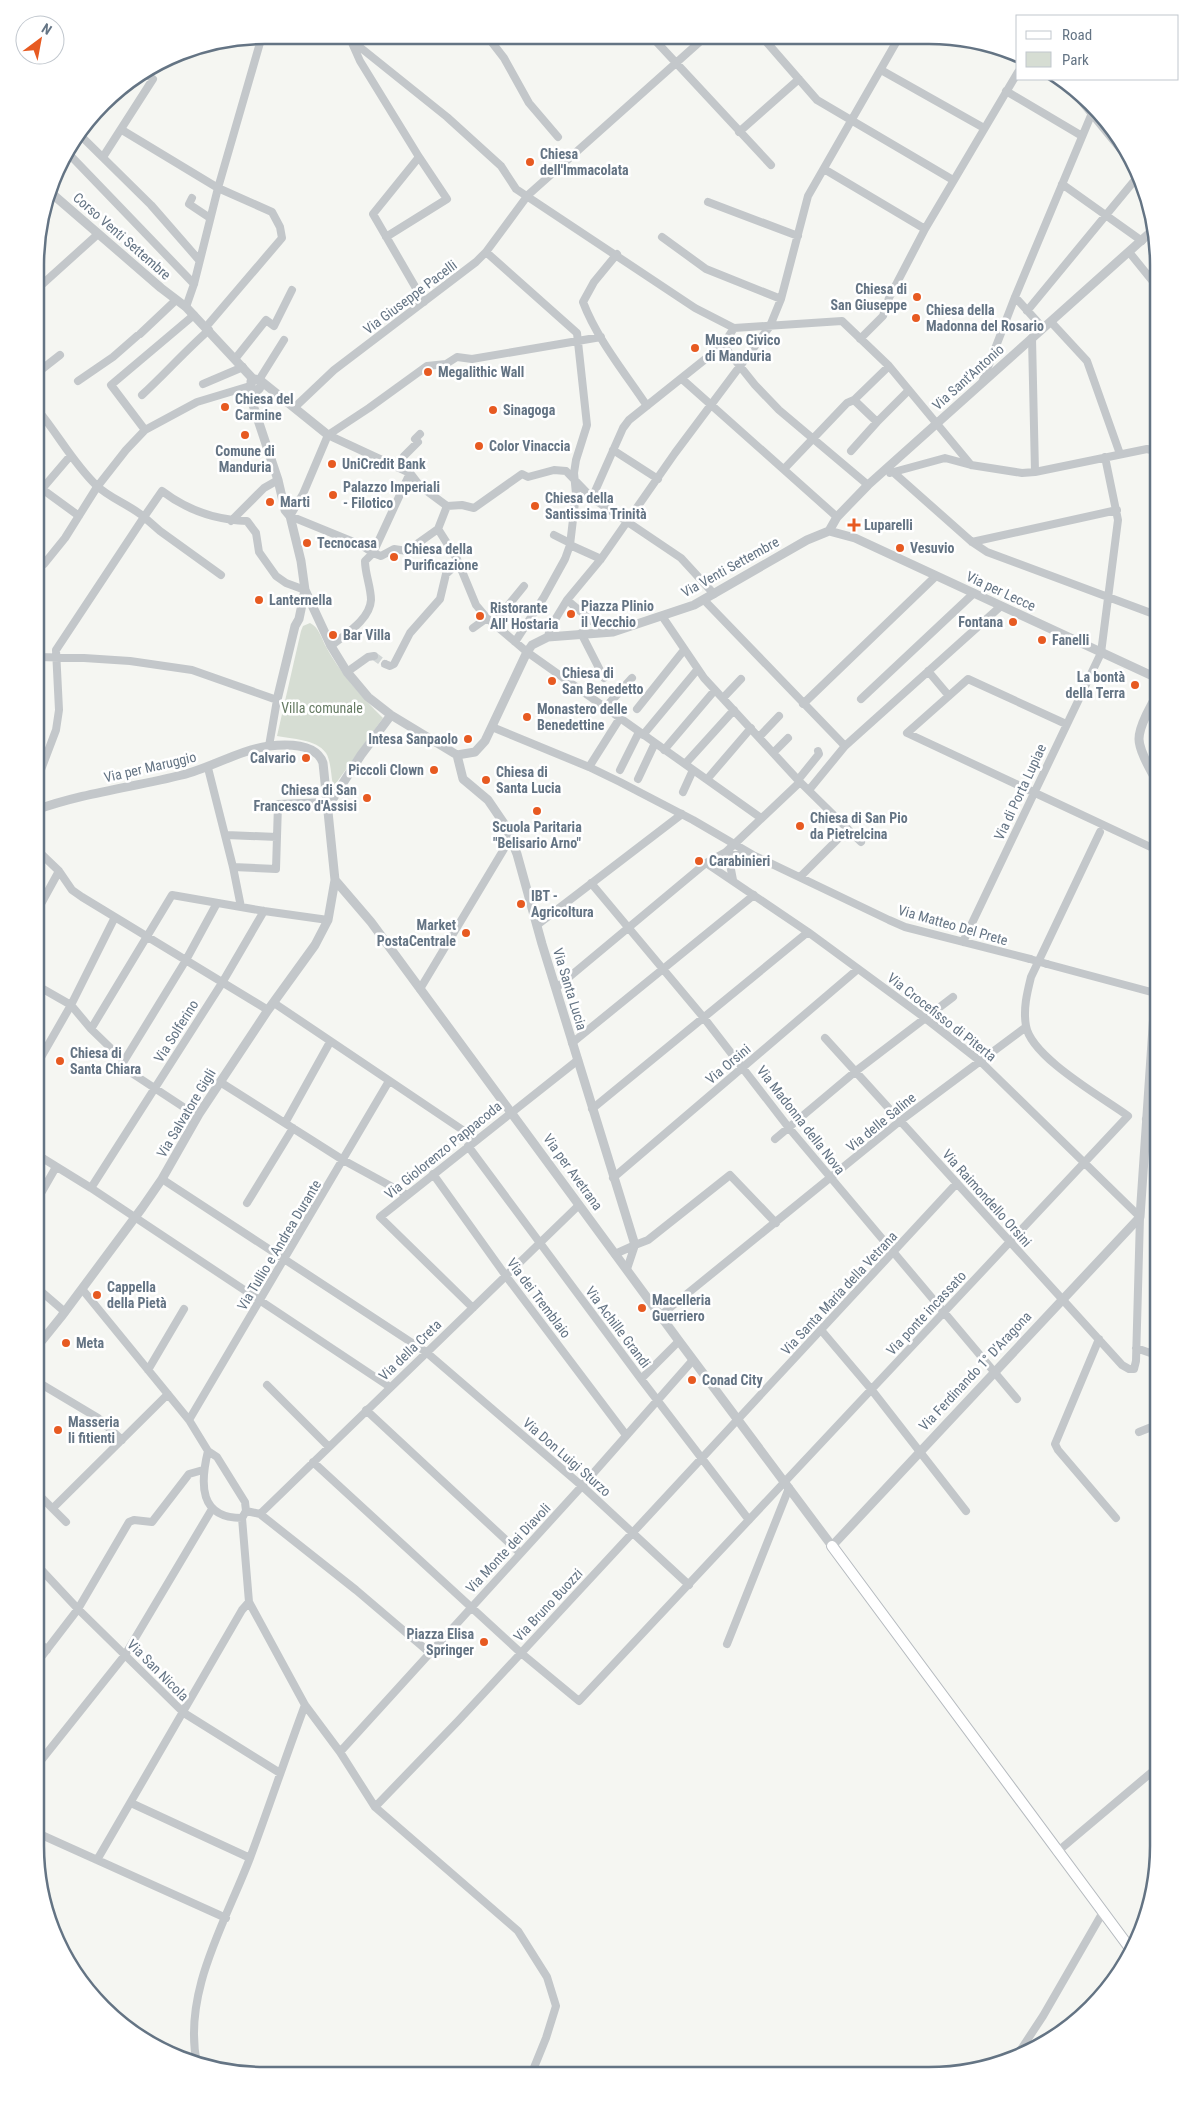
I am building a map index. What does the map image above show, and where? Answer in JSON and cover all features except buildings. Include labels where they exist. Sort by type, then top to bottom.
[{"type":"main road","points":[[832,1546],[1127,1944]]},
{"type":"street","points":[[186,307],[260,44]]},
{"type":"street","points":[[352,44],[360,62],[447,199],[386,237]]},
{"type":"street","points":[[356,44],[447,117],[501,166],[516,188],[695,308],[734,328],[842,321],[888,366],[972,465]]},
{"type":"street","points":[[494,44],[529,103],[558,136]]},
{"type":"street","points":[[658,44],[771,165]]},
{"type":"street","name":"Via Giuseppe Pacelli","points":[[295,407],[334,370],[476,262],[486,252],[528,195],[697,44]]},
{"type":"street","points":[[768,44],[818,100],[953,180]]},
{"type":"street","points":[[548,637],[550,628],[567,600],[601,558],[710,404],[770,326],[781,299],[808,196],[895,44]]},
{"type":"street","points":[[882,70],[984,128]]},
{"type":"street","points":[[860,339],[882,316],[889,298],[925,229],[1016,75]]},
{"type":"street","points":[[104,157],[153,79],[149,76]]},
{"type":"street","points":[[739,132],[799,79]]},
{"type":"street","points":[[1006,91],[1082,136]]},
{"type":"street","points":[[983,380],[1014,297],[1091,115]]},
{"type":"street","points":[[122,130],[218,188],[272,212],[280,226],[282,238],[170,370],[142,395]]},
{"type":"street","points":[[84,138],[151,205],[198,260]]},
{"type":"street","points":[[72,157],[194,284]]},
{"type":"street","points":[[419,157],[373,214],[424,302]]},
{"type":"street","points":[[824,170],[925,229]]},
{"type":"street","points":[[1027,312],[1134,182]]},
{"type":"street","points":[[1062,184],[1142,241]]},
{"type":"street","name":"Corso Venti Settembre","points":[[54,196],[186,307],[207,328]]},
{"type":"street","points":[[192,198],[189,204],[210,218]]},
{"type":"street","points":[[708,202],[798,236]]},
{"type":"street","points":[[44,283],[98,234]]},
{"type":"street","name":"Via Sant'Antonio","points":[[829,531],[837,517],[876,477],[1148,235]]},
{"type":"street","points":[[662,237],[706,269],[781,299]]},
{"type":"street","points":[[486,252],[577,333],[587,426],[576,460],[576,494],[570,544],[565,559],[544,597],[515,642]]},
{"type":"street","points":[[1129,252],[1150,278]]},
{"type":"street","points":[[617,254],[594,282],[583,302],[601,337],[647,406]]},
{"type":"street","points":[[235,359],[266,320],[274,326],[292,290]]},
{"type":"street","points":[[1014,297],[1043,328]]},
{"type":"street","points":[[78,381],[113,357],[176,300]]},
{"type":"street","points":[[145,430],[110,385],[194,315]]},
{"type":"street","points":[[1050,322],[1087,361],[1120,454]]},
{"type":"street","points":[[207,328],[255,383],[295,407],[328,435],[410,473],[420,486],[447,506],[462,505],[474,508],[522,474],[528,477],[554,470],[566,471],[576,479],[592,498],[681,558],[714,594]]},
{"type":"street","points":[[592,498],[623,428],[629,420],[723,345],[734,328]]},
{"type":"street","points":[[290,516],[302,494],[328,435],[427,366],[446,364],[457,357],[472,359],[601,337]]},
{"type":"street","points":[[1032,338],[1035,472]]},
{"type":"street","points":[[284,340],[255,383],[252,402],[278,480],[285,510],[290,516],[301,561],[305,590],[331,646],[347,672],[368,697],[391,716],[456,756]]},
{"type":"street","points":[[723,345],[741,365],[755,385],[779,410],[868,485]]},
{"type":"street","points":[[44,368],[60,355]]},
{"type":"street","points":[[784,469],[847,403],[854,400],[888,366]]},
{"type":"street","points":[[203,384],[243,367]]},
{"type":"street","points":[[682,379],[837,517]]},
{"type":"street","points":[[44,558],[79,516],[97,487],[126,450],[145,430],[197,402],[255,383]]},
{"type":"street","points":[[851,451],[909,390]]},
{"type":"street","points":[[854,400],[877,422]]},
{"type":"street","points":[[44,418],[70,455],[97,487],[144,517],[221,576]]},
{"type":"street","points":[[404,456],[418,442],[415,438],[420,434]]},
{"type":"street","points":[[876,477],[916,468],[932,460],[945,458],[972,465],[1022,473],[1150,449]]},
{"type":"street","points":[[614,450],[658,479]]},
{"type":"street","points":[[44,487],[70,455]]},
{"type":"street","name":"Via di Porta Lupiae","points":[[963,942],[1101,653],[1118,520],[1105,457]]},
{"type":"street","points":[[893,472],[972,542],[987,552],[1150,613]]},
{"type":"street","points":[[331,646],[361,619],[370,607],[371,599],[366,561],[373,553],[410,473]]},
{"type":"street","points":[[231,521],[264,488],[278,480]]},
{"type":"street","points":[[44,490],[79,516]]},
{"type":"street","points":[[44,762],[56,730],[59,710],[56,650],[162,491],[180,504],[199,512],[231,521],[247,521],[256,533],[259,552],[276,576],[286,583],[305,590]]},
{"type":"street","points":[[290,516],[361,545],[381,556],[394,549],[407,551],[438,529],[447,506]]},
{"type":"street","points":[[972,542],[1117,510]]},
{"type":"street","points":[[438,529],[457,559],[476,605],[486,618],[527,652],[761,818]]},
{"type":"street","name":"Via per Lecce","points":[[829,531],[855,538],[1150,675]]},
{"type":"street","name":"Via Venti Settembre","points":[[456,756],[475,752],[485,741],[532,645],[548,637],[604,631],[613,632],[694,606],[790,550],[829,531]]},
{"type":"street","points":[[554,536],[601,558]]},
{"type":"street","points":[[385,664],[390,666],[394,664],[410,633],[440,599],[446,574],[458,563]]},
{"type":"street","points":[[803,704],[936,576]]},
{"type":"street","points":[[493,624],[524,586]]},
{"type":"street","points":[[269,746],[295,626],[299,619],[305,590]]},
{"type":"street","points":[[860,699],[974,593]]},
{"type":"street","points":[[567,600],[604,631]]},
{"type":"street","points":[[704,600],[844,746]]},
{"type":"street","points":[[809,790],[844,746],[1001,606]]},
{"type":"street","points":[[299,619],[308,613],[318,618]]},
{"type":"street","points":[[662,616],[697,670],[799,781],[861,842]]},
{"type":"street","points":[[473,628],[486,618]]},
{"type":"street","points":[[581,633],[604,678]]},
{"type":"street","points":[[637,709],[684,650]]},
{"type":"street","points":[[347,672],[368,657],[374,656]]},
{"type":"street","points":[[44,657],[130,661],[192,670],[278,700]]},
{"type":"street","points":[[620,770],[641,734],[697,670]]},
{"type":"street","points":[[928,671],[949,696]]},
{"type":"street","points":[[605,708],[632,678]]},
{"type":"street","points":[[1066,724],[968,679],[907,732],[1150,848]]},
{"type":"street","points":[[723,698],[741,680]]},
{"type":"street","points":[[664,750],[715,690]]},
{"type":"street","points":[[1150,706],[1139,739],[1150,767]]},
{"type":"street","points":[[685,764],[734,710]]},
{"type":"street","points":[[234,867],[276,869],[278,804],[327,802],[334,797],[361,755],[391,716]]},
{"type":"street","points":[[759,737],[778,716]]},
{"type":"street","points":[[589,767],[620,718]]},
{"type":"street","name":"Via Matteo Del Prete","points":[[492,727],[589,767],[682,814],[753,855],[905,926],[1047,964],[1150,986]]},
{"type":"street","points":[[709,777],[751,728]]},
{"type":"street","points":[[773,753],[788,738]]},
{"type":"street","points":[[638,778],[655,744]]},
{"type":"street","name":"Via per Maruggio","points":[[44,808],[208,768],[250,750],[269,746],[308,748],[318,753],[323,763],[327,802]]},
{"type":"street","points":[[556,988],[706,863],[726,852],[799,781],[820,754],[818,751]]},
{"type":"street","name":"Via Santa Lucia","points":[[456,756],[463,779],[488,800],[504,825],[517,854],[572,1043],[635,1245]]},
{"type":"street","points":[[208,768],[234,867],[241,907]]},
{"type":"street","points":[[682,792],[693,770]]},
{"type":"street","points":[[327,802],[335,880]]},
{"type":"street","points":[[537,925],[682,814]]},
{"type":"street","points":[[801,876],[848,829]]},
{"type":"street","points":[[1026,1027],[1026,998],[1031,977],[1100,832]]},
{"type":"street","points":[[226,835],[277,837]]},
{"type":"street","points":[[420,989],[510,839]]},
{"type":"street","points":[[726,852],[733,880]]},
{"type":"street","name":"Via Matteo Del Prete","points":[[726,852],[734,855],[753,855]]},
{"type":"street","points":[[44,857],[59,871],[72,890],[222,983],[271,1006],[330,1042],[476,1139]]},
{"type":"street","name":"Via Crocefisso di Piterta","points":[[706,863],[808,932],[980,1061],[1086,1162],[1140,1217]]},
{"type":"street","points":[[44,898],[59,871]]},
{"type":"street","name":"Via Salvatore Gigli","points":[[44,1338],[135,1218],[162,1179],[220,1082],[315,945],[328,920],[335,880]]},
{"type":"street","name":"Via per Avetrana","points":[[335,880],[371,922],[832,1546]]},
{"type":"street","name":"Via Madonna della Nova","points":[[590,883],[629,927],[744,1067],[789,1128],[1016,1399]]},
{"type":"street","points":[[91,1029],[172,895],[217,904],[328,920]]},
{"type":"street","points":[[572,1043],[754,895]]},
{"type":"street","points":[[198,1116],[120,1066],[186,960],[217,904]]},
{"type":"street","name":"Via Solferino","points":[[91,1188],[222,983],[264,911]]},
{"type":"street","points":[[44,1052],[71,1005],[115,917]]},
{"type":"street","points":[[592,1109],[808,932]]},
{"type":"street","name":"Via Orsini","points":[[613,1178],[858,969]]},
{"type":"street","points":[[44,990],[71,1005],[91,1029],[124,1061]]},
{"type":"street","points":[[775,1139],[856,1071],[953,997]]},
{"type":"street","name":"Via delle Saline","points":[[661,1315],[900,1121],[1026,1027]]},
{"type":"street","name":"Via ponte incassato","points":[[521,1653],[579,1701],[749,1520],[787,1485],[872,1389],[1128,1116],[1050,1062],[1038,1050],[1026,1027]]},
{"type":"street","name":"Via Raimondello Orsini","points":[[825,1038],[1122,1365],[1129,1369],[1134,1368],[1136,1348]]},
{"type":"street","points":[[285,1123],[330,1042]]},
{"type":"street","name":"Via Giolorenzo Pappacoda","points":[[473,1308],[380,1217],[511,1111],[578,1060]]},
{"type":"street","points":[[1150,1066],[1140,1217],[1136,1348],[1150,1353]]},
{"type":"street","name":"Via Tullio e Andrea Durante","points":[[189,1420],[389,1081]]},
{"type":"street","points":[[220,1082],[343,1160],[407,1195]]},
{"type":"street","points":[[1146,1119],[1150,1121]]},
{"type":"street","points":[[247,1203],[294,1128]]},
{"type":"street","name":"Via Achille Grandi","points":[[468,1146],[641,1379],[749,1520]]},
{"type":"street","points":[[44,1159],[91,1188],[260,1302],[390,1386]]},
{"type":"street","points":[[44,1188],[56,1167]]},
{"type":"street","name":"Via dei Tremblaio","points":[[433,1174],[506,1276],[626,1436]]},
{"type":"street","points":[[615,1254],[648,1240],[730,1175],[776,1223]]},
{"type":"street","name":"Via Don Luigi Sturzo","points":[[162,1179],[426,1352],[582,1486],[689,1585]]},
{"type":"street","name":"Via Santa Maria della Vetrana","points":[[738,1418],[957,1184]]},
{"type":"street","name":"Via della Creta","points":[[260,1514],[579,1205]]},
{"type":"street","name":"Via Ferdinando 1° D'Aragona","points":[[832,1546],[1140,1217]]},
{"type":"street","points":[[627,1269],[635,1245]]},
{"type":"street","points":[[82,1289],[189,1420],[208,1452],[217,1457],[245,1502],[244,1515],[249,1602],[305,1705],[340,1752],[374,1807],[518,1932],[547,1977],[556,2006],[534,2067]]},
{"type":"street","points":[[44,1294],[65,1312]]},
{"type":"street","points":[[148,1370],[184,1309]]},
{"type":"street","points":[[821,1330],[872,1389],[918,1452],[966,1511]]},
{"type":"street","points":[[1099,1339],[1055,1444],[1058,1450],[1116,1518]]},
{"type":"street","points":[[641,1379],[679,1341]]},
{"type":"street","name":"Via Monte dei Diavoli","points":[[340,1752],[470,1606],[582,1486],[693,1360]]},
{"type":"street","points":[[267,1385],[329,1447]]},
{"type":"street","points":[[44,1386],[98,1418],[122,1440]]},
{"type":"street","points":[[53,1508],[168,1394]]},
{"type":"street","points":[[366,1410],[520,1553]]},
{"type":"street","name":"Via Bruno Buozzi","points":[[374,1807],[521,1653],[738,1418]]},
{"type":"street","points":[[1139,1432],[1150,1428]]},
{"type":"street","points":[[208,1452],[203,1470],[203,1486],[207,1502],[212,1509],[229,1517],[260,1514],[356,1590],[430,1653]]},
{"type":"street","points":[[313,1462],[521,1653]]},
{"type":"street","points":[[44,1654],[78,1609],[130,1520],[152,1522],[189,1474],[203,1470]]},
{"type":"street","points":[[727,1644],[787,1485]]},
{"type":"street","points":[[44,1500],[66,1522]]},
{"type":"street","points":[[44,1757],[125,1654],[212,1509]]},
{"type":"street","name":"Via San Nicola","points":[[44,1573],[184,1713],[280,1773]]},
{"type":"street","points":[[97,1860],[132,1803],[242,1610],[249,1602]]},
{"type":"street","points":[[44,1647],[47,1650]]},
{"type":"street","points":[[197,2057],[194,2011],[201,1980],[250,1858],[305,1705]]},
{"type":"street","points":[[1057,1852],[1150,1773]]},
{"type":"street","points":[[132,1803],[250,1858]]},
{"type":"street","points":[[44,1836],[226,1918]]},
{"type":"street","points":[[1023,2046],[1043,2016],[1102,1912]]},
{"type":"green space","name":"Villa comunale","points":[[310,623],[321,635],[325,645],[344,674],[383,718],[334,786],[329,760],[322,748],[303,740],[277,736],[301,631],[303,626]]},
{"type":"tunnel","points":[[374,656],[385,664]]},
{"type":"place","name":"Chiesa dell'Immacolata","points":[[530,162]]},
{"type":"place","name":"Chiesa di San Giuseppe","points":[[917,297]]},
{"type":"place","name":"Chiesa della Madonna del Rosario","points":[[916,318]]},
{"type":"place","name":"Museo Civico di Manduria","points":[[695,348]]},
{"type":"place","name":"Megalithic Wall","points":[[428,372]]},
{"type":"place","name":"Chiesa del Carmine","points":[[225,407]]},
{"type":"place","name":"Sinagoga","points":[[493,410]]},
{"type":"place","name":"Comune di Manduria","points":[[245,435]]},
{"type":"place","name":"Color Vinaccia","points":[[479,446]]},
{"type":"place","name":"UniCredit Bank","points":[[332,464]]},
{"type":"place","name":"Palazzo Imperiali - Filotico","points":[[333,495]]},
{"type":"place","name":"Marti","points":[[270,502]]},
{"type":"place","name":"Chiesa della Santissima Trinità","points":[[535,506]]},
{"type":"place","name":"Luparelli","points":[[854,525]]},
{"type":"place","name":"Tecnocasa","points":[[307,543]]},
{"type":"place","name":"Vesuvio","points":[[900,548]]},
{"type":"place","name":"Chiesa della Purificazione","points":[[394,557]]},
{"type":"place","name":"Lanternella","points":[[259,600]]},
{"type":"place","name":"Piazza Plinio il Vecchio","points":[[571,614]]},
{"type":"place","name":"Ristorante All' Hostaria","points":[[480,616]]},
{"type":"place","name":"Fontana","points":[[1013,622]]},
{"type":"place","name":"Bar Villa","points":[[333,635]]},
{"type":"place","name":"Fanelli","points":[[1042,640]]},
{"type":"place","name":"Chiesa di San Benedetto","points":[[552,681]]},
{"type":"place","name":"La bontà della Terra","points":[[1135,685]]},
{"type":"place","name":"Monastero delle Benedettine","points":[[527,717]]},
{"type":"place","name":"Intesa Sanpaolo","points":[[468,739]]},
{"type":"place","name":"Calvario","points":[[306,758]]},
{"type":"place","name":"Piccoli Clown","points":[[434,770]]},
{"type":"place","name":"Chiesa di Santa Lucia","points":[[486,780]]},
{"type":"place","name":"Chiesa di San Francesco d'Assisi","points":[[367,798]]},
{"type":"place","name":"Scuola Paritaria \"Belisario Arno\"","points":[[537,811]]},
{"type":"place","name":"Chiesa di San Pio da Pietrelcina","points":[[800,826]]},
{"type":"place","name":"Carabinieri","points":[[699,861]]},
{"type":"place","name":"IBT - Agricoltura","points":[[521,904]]},
{"type":"place","name":"Market PostaCentrale","points":[[466,933]]},
{"type":"place","name":"Chiesa di Santa Chiara","points":[[60,1061]]},
{"type":"place","name":"Cappella della Pietà","points":[[97,1295]]},
{"type":"place","name":"Macelleria Guerriero","points":[[642,1308]]},
{"type":"place","name":"Meta","points":[[66,1343]]},
{"type":"place","name":"Conad City","points":[[692,1380]]},
{"type":"place","name":"Masseria li fitienti","points":[[58,1430]]},
{"type":"place","name":"Piazza Elisa Springer","points":[[484,1642]]}]
